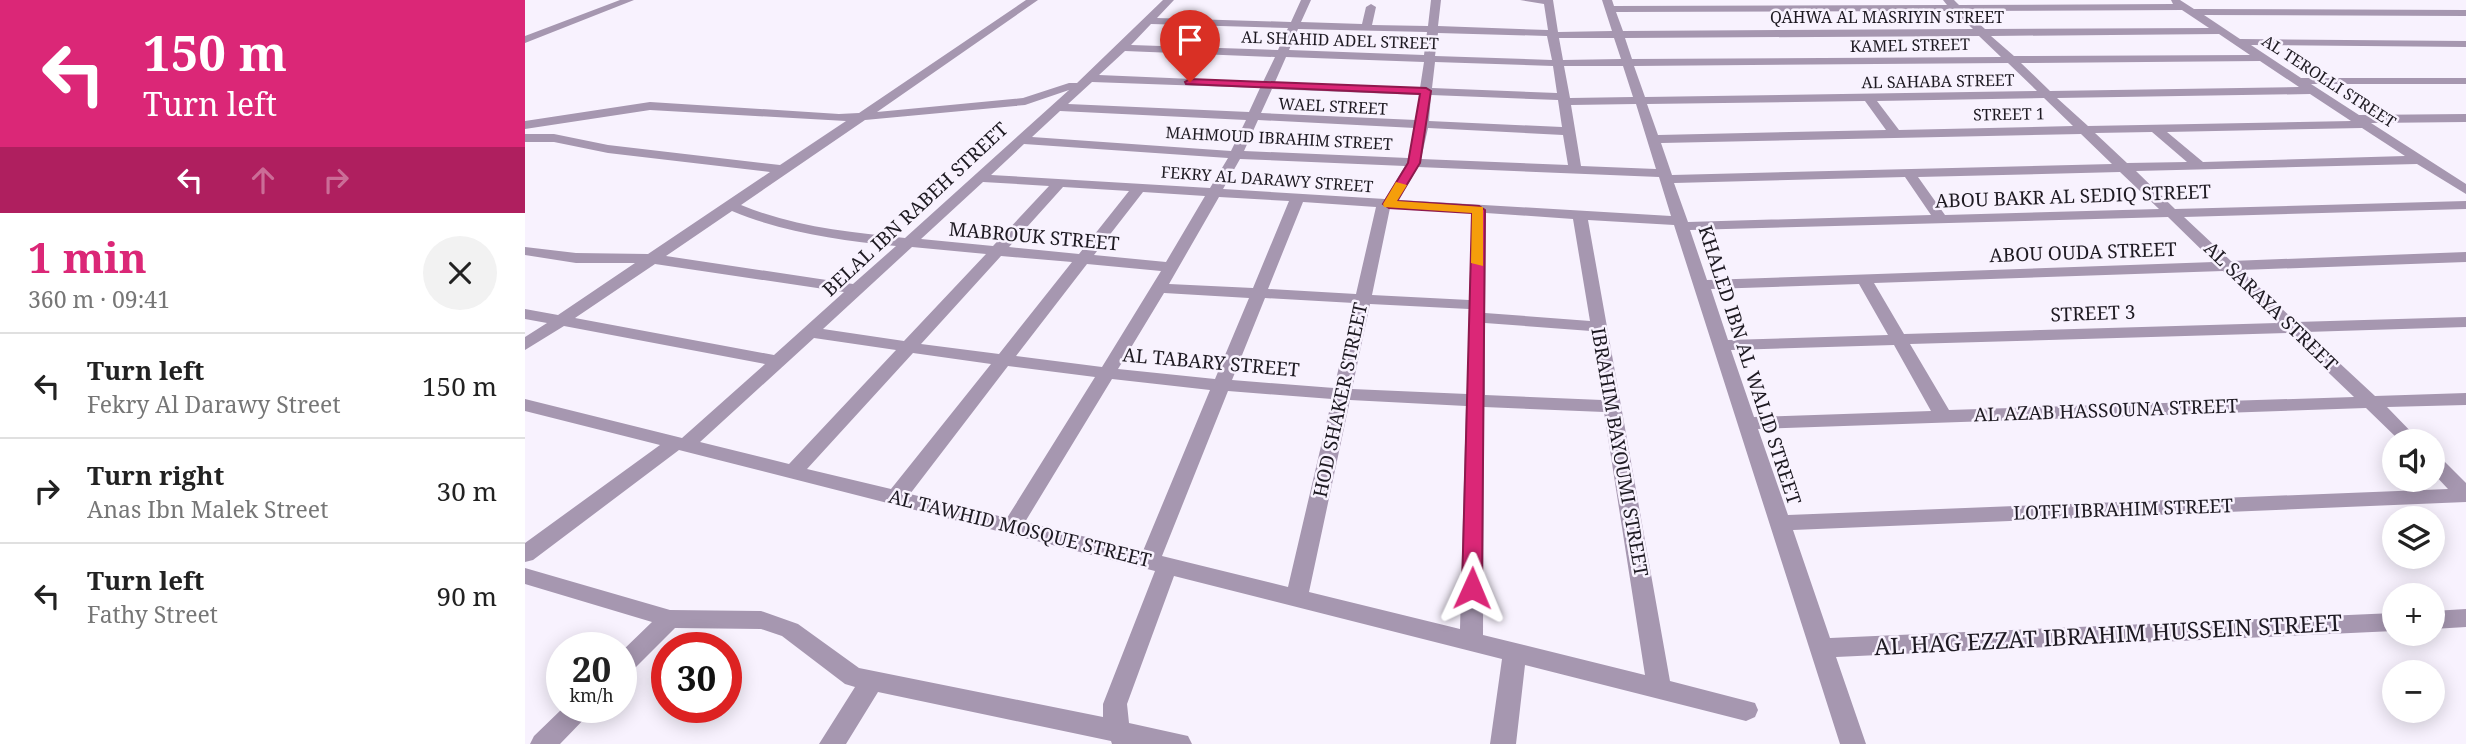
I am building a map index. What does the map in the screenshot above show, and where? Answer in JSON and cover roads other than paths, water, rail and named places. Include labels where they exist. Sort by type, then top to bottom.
[{"type":"street","points":[[525,40],[629,0]]},
{"type":"street","points":[[525,345],[1033,0]]},
{"type":"street","name":"BELAL IBN RABEH STREET","points":[[525,554],[681,444],[779,361],[1018,140],[1122,48],[1169,0]]},
{"type":"street","points":[[1012,527],[1159,288],[1236,155],[1306,0]]},
{"type":"street","name":"HOD SHAKER STREET","points":[[1297,596],[1363,299],[1387,204],[1414,163],[1422,126],[1436,0]]},
{"type":"street","points":[[1525,0],[1548,0],[1575,169]]},
{"type":"street","name":"AL TEROLLI STREET","points":[[2174,0],[2466,190]]},
{"type":"street","points":[[1608,4],[1952,4],[2466,13]]},
{"type":"street","name":"KHALED IBN AL WALID STREET","points":[[1608,4],[1853,744]]},
{"type":"street","name":"AL SARAYA STREET","points":[[1952,4],[2399,429]]},
{"type":"street","points":[[1366,27],[1371,7]]},
{"type":"street","name":"QAHWA AL MASRIYIN STREET","points":[[1149,21],[1552,34],[1866,37],[2223,31]]},
{"type":"street","points":[[2239,42],[2466,44]]},
{"type":"street","name":"AL SHAHID ADEL STREET","points":[[1122,48],[1556,63]]},
{"type":"street","name":"KAMEL STREET","points":[[1556,63],[1881,56],[2010,60],[2264,58]]},
{"type":"street","points":[[525,125],[650,106],[839,118],[1025,101],[1085,79]]},
{"type":"street","name":"AL SAHABA STREET","points":[[1085,79],[1641,101],[2314,90]]},
{"type":"street","points":[[2299,80],[2466,81]]},
{"type":"street","points":[[1868,97],[1895,134]]},
{"type":"street","name":"WAEL STREET","points":[[1055,107],[1253,119],[1568,131]]},
{"type":"street","name":"STREET 1","points":[[1653,139],[2085,130],[2466,118]]},
{"type":"street","points":[[2155,128],[2199,165]]},
{"type":"street","points":[[525,138],[554,138],[608,149],[785,170]]},
{"type":"street","points":[[525,148],[554,138]]},
{"type":"street","name":"MAHMOUD IBRAHIM STREET","points":[[1018,140],[1236,155],[1575,169],[1665,176],[1909,173],[2420,160]]},
{"type":"street","points":[[1909,173],[1941,219]]},
{"type":"street","name":"FEKRY AL DARAWY STREET","points":[[977,178],[1681,223]]},
{"type":"street","points":[[2449,179],[2466,179]]},
{"type":"street","points":[[793,472],[1059,184]]},
{"type":"street","points":[[896,497],[1138,189]]},
{"type":"street","points":[[1122,738],[1115,718],[1115,704],[1159,562],[1221,385],[1297,199]]},
{"type":"street","name":"ABOU BAKR AL SEDIQ STREET","points":[[1681,223],[2466,205]]},
{"type":"street","name":"MABROUK STREET","points":[[732,206],[768,221],[828,235],[1171,267]]},
{"type":"street","points":[[1471,641],[1479,210]]},
{"type":"street","name":"IBRAHIM BAYOUMI STREET","points":[[1580,215],[1660,688]]},
{"type":"street","points":[[525,251],[576,258],[654,259],[856,289]]},
{"type":"street","name":"ABOU OUDA STREET","points":[[1702,285],[2466,257]]},
{"type":"street","points":[[1864,279],[1943,415]]},
{"type":"street","points":[[1159,288],[1363,299],[1599,327]]},
{"type":"street","points":[[525,314],[779,361]]},
{"type":"street","name":"STREET 3","points":[[1722,345],[2466,322]]},
{"type":"street","name":"AL TABARY STREET","points":[[810,332],[1004,361],[1221,385],[1342,394],[1611,406]]},
{"type":"street","name":"AL AZAB HASSOUNA STREET","points":[[1747,423],[2466,399]]},
{"type":"street","name":"AL TAWHID MOSQUE STREET","points":[[525,405],[1746,710]]},
{"type":"street","points":[[2445,474],[2466,495]]},
{"type":"street","name":"LOTFI IBRAHIM STREET","points":[[1780,523],[2466,495]]},
{"type":"street","points":[[525,576],[670,619],[761,620],[790,630],[853,677],[1122,738],[1179,744]]},
{"type":"street","points":[[2445,619],[2466,618]]},
{"type":"street","points":[[637,651],[670,619]]},
{"type":"street","name":"AL HAG EZZAT IBRAHIM HUSSEIN STREET","points":[[1822,648],[2382,623]]},
{"type":"street","points":[[1503,744],[1515,652]]},
{"type":"street","points":[[832,744],[871,681]]},
{"type":"street","points":[[543,744],[564,723]]}]
